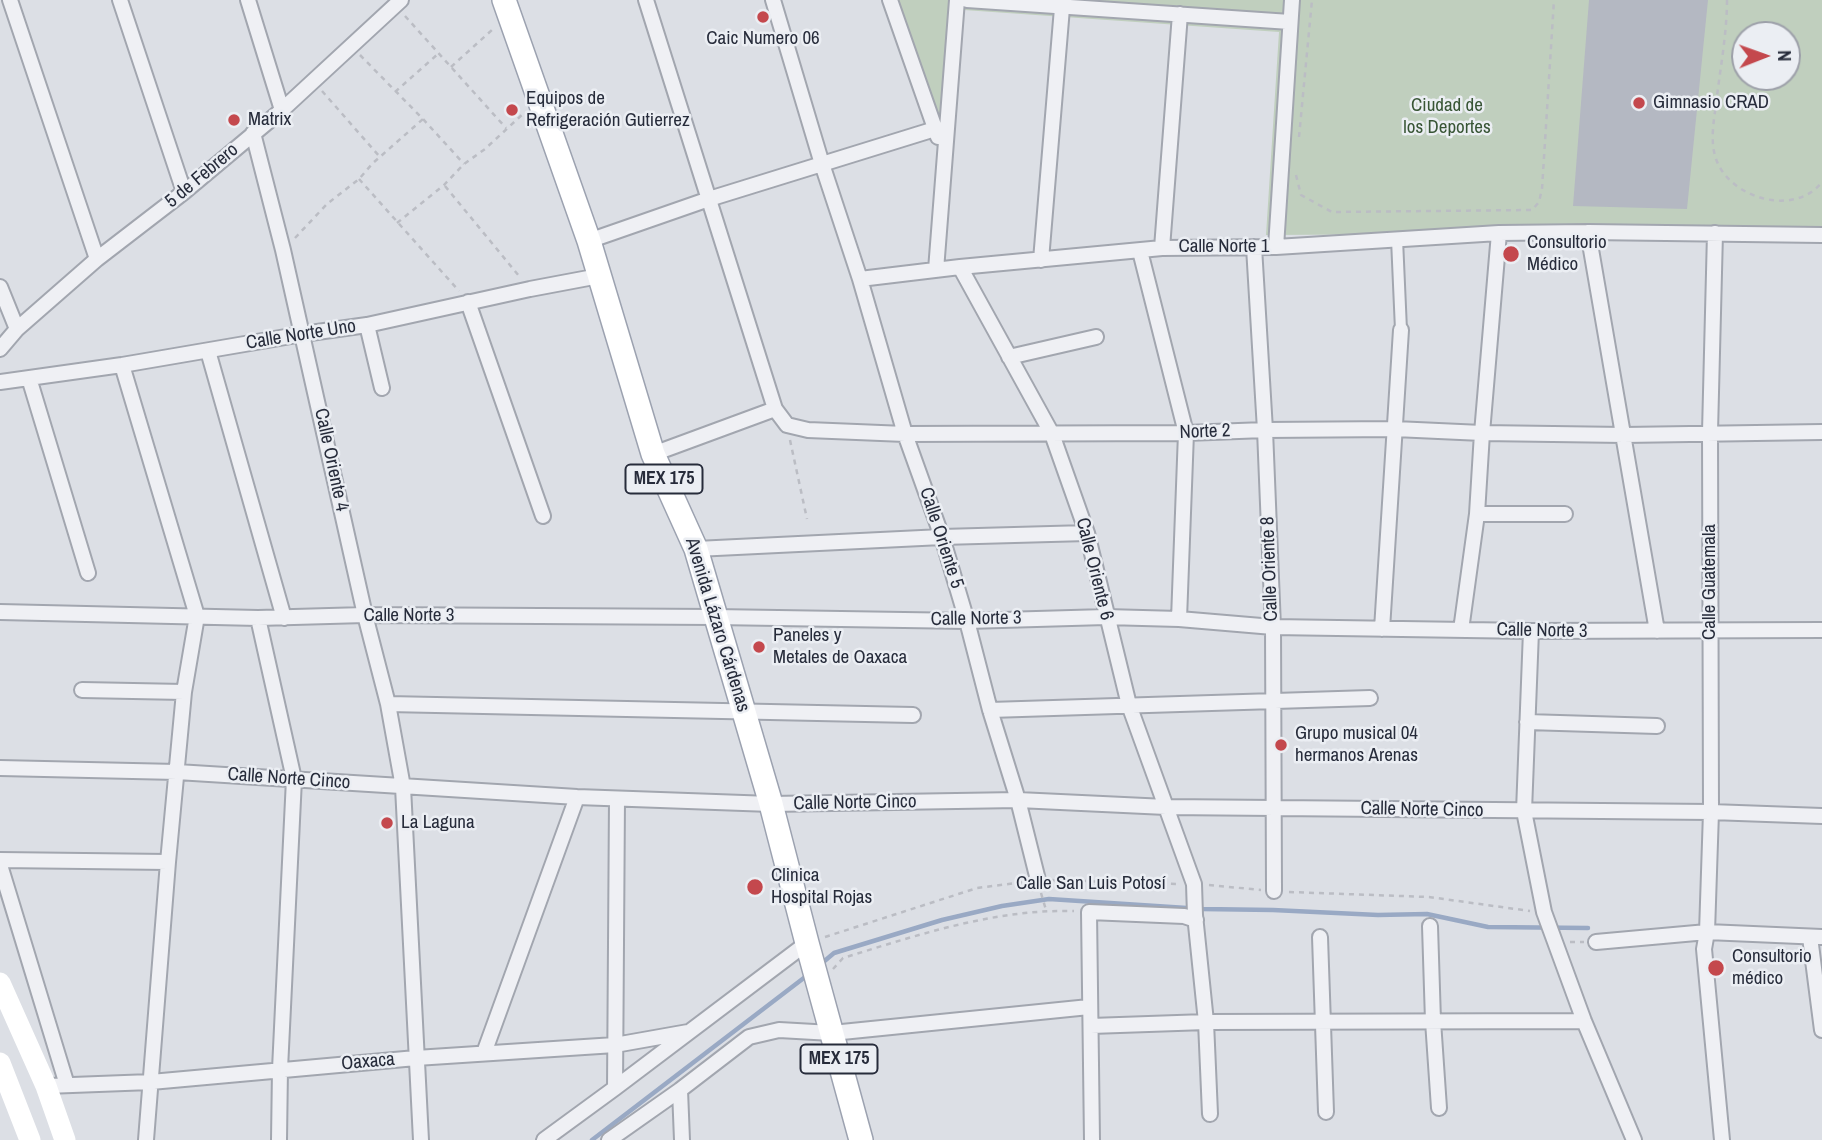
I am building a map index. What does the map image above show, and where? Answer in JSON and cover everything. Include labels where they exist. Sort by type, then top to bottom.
[{"type":"main road","name":"Avenida Lázaro Cárdenas","points":[[507,7],[589,241],[653,454],[696,549],[771,804],[861,1140]]},
{"type":"main road","points":[[0,983],[57,1086],[65,1140]]},
{"type":"main road","points":[[0,1063],[30,1140]]},
{"type":"street","points":[[10,0],[97,259]]},
{"type":"street","points":[[121,0],[184,192]]},
{"type":"street","points":[[247,0],[282,110]]},
{"type":"street","points":[[646,0],[775,409],[787,425]]},
{"type":"street","name":"Calle Oriente 5","points":[[773,0],[905,434],[942,537],[1018,800],[1038,880]]},
{"type":"street","points":[[890,0],[944,152]]},
{"type":"street","points":[[936,271],[957,0]]},
{"type":"street","points":[[967,0],[1290,22]]},
{"type":"street","points":[[1276,247],[1292,0]]},
{"type":"street","name":"5 de Febrero","points":[[0,349],[17,329],[97,259],[184,192],[282,110],[398,3]]},
{"type":"street","points":[[1041,260],[1062,8]]},
{"type":"street","points":[[1162,248],[1180,14]]},
{"type":"street","points":[[597,238],[709,199],[935,129]]},
{"type":"street","name":"Calle Oriente 4","points":[[253,134],[303,334],[365,615],[388,704],[403,787],[421,1140]]},
{"type":"street","points":[[1588,232],[1657,631]]},
{"type":"street","points":[[1461,629],[1477,514],[1499,233]]},
{"type":"street","name":"Calle Norte 1","points":[[860,279],[1162,248],[1276,247],[1499,233],[1822,235]]},
{"type":"street","name":"Calle Guatemala","points":[[1714,233],[1710,432],[1711,812],[1707,932],[1704,949],[1722,1140]]},
{"type":"street","points":[[1382,629],[1401,330],[1397,239]]},
{"type":"street","name":"Calle Oriente 8","points":[[1254,247],[1273,627],[1274,891]]},
{"type":"street","points":[[1140,251],[1186,433],[1179,619]]},
{"type":"street","name":"Calle Oriente 6","points":[[960,267],[1052,433],[1087,533],[1129,705],[1194,889],[1206,1022],[1210,1114]]},
{"type":"street","name":"Calle Norte Uno","points":[[0,382],[367,325],[599,276]]},
{"type":"street","points":[[0,286],[17,329]]},
{"type":"street","points":[[468,302],[543,516]]},
{"type":"street","points":[[367,325],[382,388]]},
{"type":"street","points":[[1009,357],[1096,337]]},
{"type":"street","points":[[208,351],[284,618]]},
{"type":"street","points":[[122,365],[197,616],[184,692],[146,1140]]},
{"type":"street","points":[[29,378],[88,573]]},
{"type":"street","points":[[653,454],[775,409]]},
{"type":"street","name":"Norte 2","points":[[787,425],[808,430],[905,434],[1395,429],[1624,435],[1822,432]]},
{"type":"street","points":[[1477,514],[1565,514]]},
{"type":"street","points":[[696,549],[1087,533]]},
{"type":"street","name":"Calle Norte 3","points":[[0,612],[258,618],[365,615],[967,621],[1106,617],[1179,619],[1273,627],[1382,629],[1822,630]]},
{"type":"street","points":[[258,618],[294,779],[279,1140]]},
{"type":"street","points":[[1531,631],[1524,811],[1550,930],[1584,1021],[1634,1140]]},
{"type":"street","points":[[82,690],[184,692]]},
{"type":"street","points":[[990,710],[1370,698]]},
{"type":"street","points":[[388,704],[913,715]]},
{"type":"street","points":[[1527,722],[1657,726]]},
{"type":"street","name":"Calle Norte Cinco","points":[[0,768],[177,772],[577,797],[771,804],[1018,800],[1166,807],[1711,812],[1822,816]]},
{"type":"street","points":[[484,1053],[577,797]]},
{"type":"street","points":[[615,1088],[617,799]]},
{"type":"street","points":[[57,1086],[0,862],[168,862]]},
{"type":"street","points":[[1089,912],[1092,1140]]},
{"type":"street","name":"Calle San Luis Potosí","points":[[1089,912],[1196,918]]},
{"type":"street","points":[[1430,926],[1439,1108]]},
{"type":"street","points":[[1596,942],[1707,932],[1816,937],[1822,1030]]},
{"type":"street","points":[[1320,936],[1326,1112]]},
{"type":"street","points":[[544,1140],[688,1032],[814,967]]},
{"type":"street","points":[[609,1140],[749,1037],[779,1030],[832,1032],[1090,1007]]},
{"type":"street","points":[[1091,1026],[1206,1022],[1584,1021]]},
{"type":"street","name":"Oaxaca","points":[[57,1086],[150,1082],[416,1058],[615,1045],[688,1032]]},
{"type":"street","points":[[680,1090],[682,1140]]},
{"type":"path","points":[[1298,146],[1312,0]]},
{"type":"path","points":[[1296,174],[1301,195],[1332,212],[1532,210],[1539,202],[1542,189],[1554,0]]},
{"type":"path","points":[[1727,0],[1712,138],[1717,161],[1727,177],[1737,186],[1766,200],[1797,198],[1818,188],[1822,182]]},
{"type":"path","points":[[398,3],[506,128]]},
{"type":"path","points":[[451,67],[507,7]]},
{"type":"path","points":[[350,45],[464,164]]},
{"type":"path","points":[[395,92],[439,53]]},
{"type":"path","points":[[313,81],[380,157]]},
{"type":"path","points":[[397,223],[539,101]]},
{"type":"path","points":[[283,250],[327,204],[359,179],[423,119]]},
{"type":"path","points":[[359,179],[468,302]]},
{"type":"path","points":[[444,185],[530,289]]},
{"type":"path","points":[[787,425],[807,519]]},
{"type":"path","points":[[1038,880],[1045,910]]},
{"type":"path","name":"Calle San Luis Potosí","points":[[814,967],[977,888],[1038,880],[1194,889],[1429,897],[1596,942]]},
{"type":"path","name":"Calle San Luis Potosí","points":[[814,967],[943,927],[1045,910],[1089,912]]},
{"type":"green space","name":"Ciudad de los Deportes","points":[[883,0],[1822,0],[1822,232],[1266,235],[1279,32],[964,10],[941,158]]},
{"type":"building","name":"Gimnasio CRAD","points":[[1589,0],[1708,0],[1687,209],[1573,206]]},
{"type":"waterway","points":[[821,964],[834,953],[942,920],[1002,906],[1049,899],[1202,909],[1427,914],[1488,927],[1588,928]]},
{"type":"waterway","points":[[592,1140],[809,974]]},
{"type":"place","name":"Caic Numero 06","points":[[763,17]]},
{"type":"place","name":"Gimnasio CRAD","points":[[1639,103]]},
{"type":"place","name":"Equipos de Refrigeración Gutierrez","points":[[512,110]]},
{"type":"place","name":"Matrix","points":[[234,120]]},
{"type":"place","name":"Consultorio Médico","points":[[1511,254]]},
{"type":"place","name":"Paneles y Metales de Oaxaca","points":[[759,647]]},
{"type":"place","name":"Grupo musical 04 hermanos Arenas","points":[[1281,745]]},
{"type":"place","name":"La Laguna","points":[[387,823]]},
{"type":"place","name":"Clinica Hospital Rojas","points":[[755,887]]},
{"type":"place","name":"Consultorio médico","points":[[1716,968]]}]
